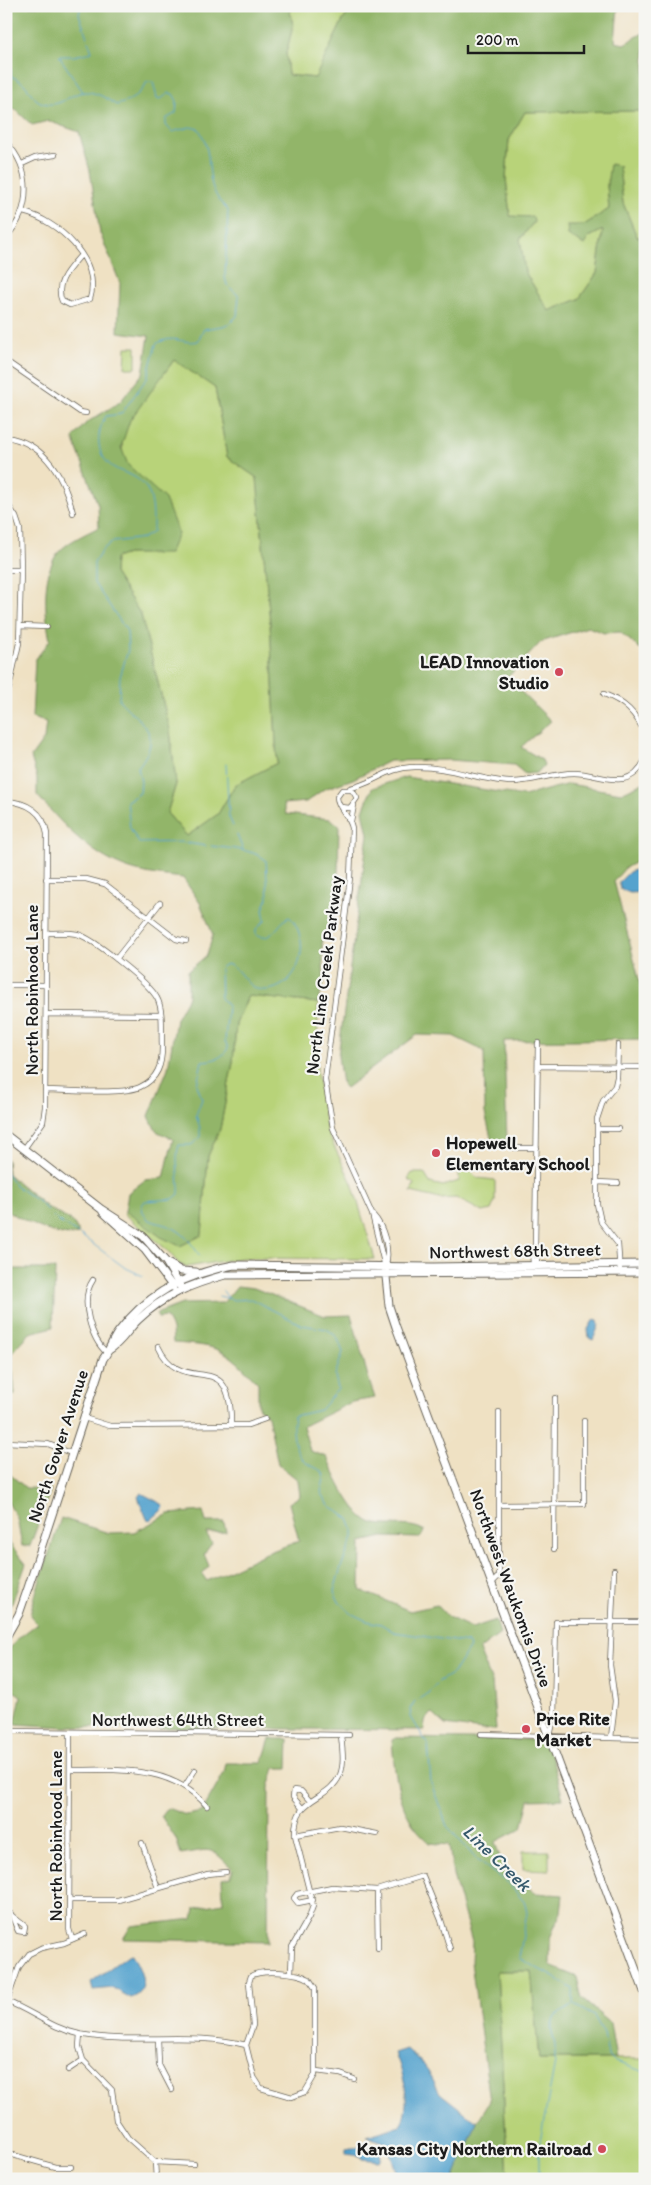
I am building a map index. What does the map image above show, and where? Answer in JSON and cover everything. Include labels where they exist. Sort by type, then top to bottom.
[{"type":"main road","points":[[6,1135],[101,1209],[142,1236],[166,1262],[181,1271],[202,1272]]},
{"type":"main road","points":[[101,1209],[108,1219],[145,1250],[177,1287]]},
{"type":"main road","points":[[166,1262],[177,1287]]},
{"type":"main road","name":"Northwest 68th Street","points":[[385,1271],[536,1271],[620,1268],[645,1264]]},
{"type":"main road","name":"North Gower Avenue","points":[[6,1636],[18,1614],[28,1588],[98,1372],[112,1340],[134,1313],[202,1272],[234,1265],[385,1271]]},
{"type":"main road","name":"Northwest 68th Street","points":[[620,1268],[645,1272]]},
{"type":"main road","points":[[177,1287],[225,1275],[385,1271]]},
{"type":"main road","name":"Northwest Waukomis Drive","points":[[385,1271],[391,1313],[493,1582],[645,1994]]},
{"type":"street","points":[[6,142],[22,164],[25,184],[23,212],[15,228],[6,237]]},
{"type":"street","points":[[22,164],[35,158],[55,155]]},
{"type":"street","points":[[23,212],[39,216],[55,226],[74,244],[81,255],[93,289],[90,298],[70,306],[62,302],[58,294],[60,284],[81,255]]},
{"type":"street","points":[[6,361],[80,412],[86,413]]},
{"type":"street","points":[[6,437],[28,444],[54,467],[67,490],[73,513]]},
{"type":"street","points":[[6,502],[16,517],[20,529],[21,570],[21,626],[9,688]]},
{"type":"street","points":[[6,570],[21,570]]},
{"type":"street","points":[[21,626],[47,627]]},
{"type":"street","points":[[604,694],[624,703],[632,711],[645,734]]},
{"type":"street","points":[[351,821],[337,800],[338,794],[342,790],[363,785],[384,773],[415,767],[506,782],[529,781],[555,773],[577,773],[618,780],[629,777],[637,771],[645,760]]},
{"type":"street","name":"North Line Creek Parkway","points":[[363,785],[357,798],[351,821],[350,878],[325,1080],[333,1128],[372,1214],[385,1271]]},
{"type":"street","points":[[349,788],[357,798]]},
{"type":"street","name":"North Robinhood Lane","points":[[6,802],[20,802],[29,806],[45,825],[46,1014],[43,1122],[24,1150]]},
{"type":"street","points":[[341,807],[350,808],[355,804]]},
{"type":"street","points":[[46,879],[99,882],[114,890],[176,939],[186,942]]},
{"type":"street","points":[[116,959],[160,903]]},
{"type":"street","points":[[45,1090],[125,1090],[140,1087],[152,1078],[161,1064],[161,1015],[156,996],[116,959],[78,935],[46,933]]},
{"type":"street","points":[[6,985],[46,985]]},
{"type":"street","points":[[46,1014],[161,1015]]},
{"type":"street","points":[[536,1271],[538,1263],[535,1248],[538,1042]]},
{"type":"street","points":[[618,1045],[618,1067],[615,1086],[599,1110],[597,1182],[598,1215],[618,1244],[620,1268]]},
{"type":"street","points":[[538,1066],[645,1067]]},
{"type":"street","points":[[597,1129],[618,1129]]},
{"type":"street","points":[[515,1148],[537,1148]]},
{"type":"street","points":[[597,1182],[618,1183]]},
{"type":"street","points":[[93,1280],[88,1288],[88,1311],[97,1344],[108,1351]]},
{"type":"street","points":[[158,1346],[170,1366],[184,1373],[211,1375],[222,1383],[228,1390],[231,1425]]},
{"type":"street","points":[[554,1549],[555,1398]]},
{"type":"street","points":[[493,1582],[499,1576],[499,1412]]},
{"type":"street","points":[[84,1418],[110,1426],[231,1425],[253,1424],[265,1419]]},
{"type":"street","points":[[499,1504],[584,1504],[584,1421]]},
{"type":"street","points":[[6,1442],[48,1444],[71,1453]]},
{"type":"street","points":[[611,1738],[615,1701],[610,1665],[614,1570]]},
{"type":"street","points":[[550,1737],[554,1718],[556,1622],[645,1622]]},
{"type":"street","name":"Northwest 64th Street","points":[[6,1731],[349,1735]]},
{"type":"street","name":"North Robinhood Lane","points":[[70,1733],[68,1929],[72,1938]]},
{"type":"street","points":[[481,1734],[645,1739]]},
{"type":"street","points":[[291,1973],[292,1947],[309,1917],[312,1900],[295,1834],[295,1824],[302,1808],[333,1785],[340,1776],[343,1758],[342,1735]]},
{"type":"street","points":[[70,1770],[148,1772],[169,1778],[184,1786],[207,1806]]},
{"type":"street","points":[[184,1786],[195,1770]]},
{"type":"street","points":[[302,1808],[293,1797],[294,1790],[301,1791],[310,1801]]},
{"type":"street","points":[[295,1834],[340,1827],[377,1834]]},
{"type":"street","points":[[142,1843],[158,1888]]},
{"type":"street","points":[[69,1900],[118,1900],[208,1874],[226,1872]]},
{"type":"street","points":[[312,1900],[298,1903],[294,1898],[296,1894],[332,1887],[377,1890],[423,1876],[441,1920],[450,1949]]},
{"type":"street","points":[[377,1890],[378,1948]]},
{"type":"street","points":[[6,1911],[12,1914]]},
{"type":"street","name":"North Robinhood Lane","points":[[7,2001],[17,1972],[26,1958],[36,1950],[64,1943],[85,1934]]},
{"type":"street","points":[[255,1973],[291,1973],[304,1976],[312,1981],[315,1988],[316,2071],[312,2083],[300,2096],[292,2097],[268,2092],[258,2086],[246,2045],[253,2025],[249,1982],[255,1973]]},
{"type":"street","points":[[7,2001],[50,2024],[80,2034],[122,2039],[216,2039],[246,2045]]},
{"type":"street","points":[[80,2034],[79,2047],[82,2060],[112,2090],[119,2128],[155,2162],[194,2164]]},
{"type":"street","points":[[158,2039],[160,2065],[172,2090]]},
{"type":"street","points":[[68,2070],[82,2060]]},
{"type":"street","points":[[316,2071],[340,2074],[354,2079]]},
{"type":"street","points":[[6,2153],[55,2167],[71,2167]]},
{"type":"street","points":[[155,2162],[156,2179]]},
{"type":"green space","points":[[6,6],[289,6],[293,26],[286,53],[288,75],[315,78],[343,20],[354,6],[618,6],[615,42],[624,44],[645,32],[645,111],[525,112],[509,140],[506,178],[510,216],[533,217],[534,222],[520,239],[525,272],[549,311],[579,299],[597,273],[603,230],[589,237],[584,245],[568,235],[567,225],[584,225],[609,209],[607,185],[610,164],[619,166],[623,203],[637,237],[645,236],[645,653],[620,632],[604,633],[588,627],[541,642],[507,678],[551,721],[521,747],[542,760],[544,765],[537,773],[525,774],[514,765],[450,760],[389,761],[353,779],[324,789],[306,802],[283,804],[286,814],[330,819],[339,825],[338,874],[332,915],[322,939],[324,983],[318,1003],[248,996],[236,1024],[233,1062],[220,1129],[208,1156],[202,1235],[180,1246],[161,1237],[125,1211],[128,1193],[145,1180],[164,1178],[173,1139],[156,1131],[149,1116],[168,1068],[176,1019],[188,997],[188,971],[207,955],[213,935],[200,903],[183,878],[143,872],[121,866],[94,850],[69,830],[37,795],[37,778],[31,757],[44,739],[46,722],[32,718],[35,660],[50,640],[46,598],[48,576],[55,557],[63,547],[99,527],[98,505],[73,438],[86,423],[120,402],[143,373],[149,336],[118,332],[120,283],[100,233],[90,171],[79,132],[48,121],[32,125],[16,110],[6,108]],"holes":[[[174,360],[215,388],[227,457],[257,478],[270,622],[277,763],[235,785],[218,814],[187,836],[167,813],[176,784],[170,730],[141,615],[114,573],[115,558],[127,554],[169,554],[178,533],[165,499],[128,465],[121,447],[130,420]]]},
{"type":"green space","points":[[289,6],[354,6],[343,20],[316,78],[288,75],[286,53],[293,26]]},
{"type":"green space","points":[[645,111],[645,236],[637,237],[623,203],[619,166],[607,185],[609,209],[584,225],[567,226],[589,237],[603,230],[597,273],[579,299],[549,311],[525,272],[520,239],[534,222],[510,217],[506,178],[509,140],[525,112]]},
{"type":"green space","points":[[126,347],[136,347],[136,368],[125,368]]},
{"type":"green space","points":[[174,360],[215,388],[227,457],[257,478],[270,622],[277,763],[235,785],[218,814],[187,836],[167,813],[176,784],[170,730],[141,615],[114,573],[115,558],[127,554],[169,553],[165,499],[145,483],[128,465],[123,452],[123,439],[128,424],[136,410]]},
{"type":"green space","points":[[406,777],[524,796],[569,784],[621,793],[645,782],[645,857],[625,868],[614,881],[642,991],[645,991],[645,1039],[504,1041],[507,1143],[492,1142],[485,1113],[484,1051],[453,1036],[417,1035],[346,1088],[342,1084],[338,1056],[368,834],[363,811],[372,788]]},
{"type":"green space","points":[[248,996],[318,1003],[317,1072],[327,1132],[352,1183],[375,1259],[242,1258],[187,1267],[179,1264],[167,1250],[124,1214],[125,1211],[180,1246],[202,1235],[208,1156],[220,1129],[233,1062],[236,1024]]},
{"type":"green space","points":[[7,1159],[8,1174],[47,1207],[73,1222],[79,1234],[70,1235],[51,1232],[6,1211]]},
{"type":"green space","points":[[462,1162],[477,1178],[495,1180],[495,1201],[491,1210],[483,1212],[456,1198],[440,1199],[411,1192],[414,1184],[408,1179],[412,1173],[424,1173],[430,1183],[443,1186],[459,1181],[459,1167]]},
{"type":"green space","points":[[6,1269],[55,1269],[53,1327],[30,1333],[11,1354],[15,1394],[6,1398]]},
{"type":"green space","points":[[237,1286],[254,1288],[325,1316],[351,1315],[375,1398],[352,1402],[303,1426],[310,1451],[327,1457],[346,1496],[360,1515],[368,1521],[382,1525],[401,1525],[419,1528],[425,1531],[420,1538],[383,1537],[361,1542],[360,1590],[410,1611],[437,1605],[448,1617],[472,1628],[496,1620],[500,1634],[479,1650],[492,1682],[496,1729],[482,1730],[445,1725],[432,1713],[425,1721],[424,1730],[65,1727],[15,1724],[21,1696],[11,1689],[6,1691],[7,1658],[12,1645],[37,1624],[30,1615],[61,1518],[109,1533],[134,1532],[169,1514],[203,1511],[206,1522],[224,1522],[226,1532],[206,1533],[212,1543],[204,1554],[209,1566],[202,1574],[207,1581],[264,1554],[299,1541],[289,1503],[300,1496],[298,1480],[278,1464],[268,1416],[258,1407],[258,1383],[238,1362],[221,1351],[202,1346],[173,1343],[172,1329],[166,1317],[158,1318],[156,1314],[182,1304],[223,1303]]},
{"type":"green space","points":[[6,1471],[26,1488],[51,1489],[30,1546],[22,1546],[17,1518],[6,1499]]},
{"type":"green space","points":[[6,1534],[10,1544],[26,1564],[11,1606],[6,1598]]},
{"type":"green space","points":[[396,1738],[547,1740],[563,1799],[529,1800],[522,1828],[495,1842],[503,1867],[535,1893],[563,1895],[561,1912],[550,1938],[550,1966],[577,1977],[582,1999],[610,2023],[616,2059],[539,2059],[531,1971],[497,1971],[508,2179],[454,2179],[477,2122],[490,2101],[471,1962],[472,1942],[453,1875],[449,1845],[430,1843],[414,1826],[403,1803],[394,1761],[392,1740]]},
{"type":"green space","points":[[270,1739],[289,1739],[288,1768],[275,1768],[269,1787],[268,1942],[123,1939],[131,1926],[193,1919],[195,1908],[223,1903],[222,1879],[231,1877],[233,1869],[211,1851],[181,1854],[176,1839],[161,1816],[167,1808],[186,1815],[202,1812],[224,1773],[226,1763],[262,1763]]},
{"type":"green space","points":[[523,1851],[549,1851],[549,1870],[523,1869]]},
{"type":"green space","points":[[497,1971],[531,1971],[539,2059],[645,2059],[645,2179],[508,2179]]},
{"type":"water","points":[[645,866],[645,892],[630,893],[620,889],[619,882],[629,872]]},
{"type":"water","points":[[594,1319],[598,1320],[599,1325],[593,1340],[589,1338],[588,1329]]},
{"type":"water","points":[[141,1493],[162,1504],[164,1508],[151,1520],[147,1519],[138,1497]]},
{"type":"water","points":[[132,1954],[141,1972],[143,1985],[138,1995],[131,1998],[113,1988],[93,1990],[91,1982]]},
{"type":"water","points":[[407,2049],[425,2066],[440,2093],[477,2122],[454,2179],[429,2174],[397,2173],[386,2143],[366,2136],[400,2126],[406,2108],[406,2099],[404,2080],[395,2053]]},
{"type":"water","points":[[362,2146],[379,2148],[381,2157],[379,2161],[362,2159],[361,2156],[346,2154],[346,2149]]},
{"type":"waterway","name":"Line Creek","points":[[81,6],[79,14],[92,52],[74,56],[59,56],[83,92]]},
{"type":"waterway","name":"Line Creek","points":[[6,54],[10,58],[11,76],[23,83],[34,98],[43,103],[52,104],[81,92],[90,92],[102,96],[116,105],[134,97],[147,82],[153,82],[157,98],[161,99],[169,93],[173,94],[177,101],[176,113],[166,119],[166,125],[172,132],[190,127],[199,129],[207,151],[214,191],[219,201],[228,210],[225,277],[227,285],[239,296],[237,316],[228,325],[204,329],[198,341],[187,342],[168,339],[156,344],[147,378],[121,414],[106,416],[99,434],[101,452],[108,463],[117,470],[138,479],[147,489],[152,504],[153,532],[143,538],[113,542],[103,549],[94,563],[94,583],[127,631],[128,650],[120,677],[119,700],[142,723],[150,737],[150,746],[138,767],[141,782],[140,793],[127,801],[130,828],[139,843],[180,842],[206,846]]},
{"type":"waterway","points":[[226,764],[229,817],[233,826]]},
{"type":"waterway","points":[[237,835],[243,850]]},
{"type":"waterway","name":"Line Creek","points":[[200,1256],[179,1231],[170,1226],[154,1222],[145,1216],[142,1205],[145,1201],[173,1199],[179,1194],[177,1157],[179,1145],[191,1145],[200,1138],[200,1128],[196,1115],[202,1099],[197,1085],[202,1061],[217,1058],[223,1055],[228,1048],[225,1041],[228,1006],[221,998],[220,968],[226,964],[232,966],[248,983],[259,990],[277,988],[285,983],[297,968],[301,949],[301,939],[298,930],[289,917],[271,935],[266,937],[256,935],[256,929],[265,920],[263,909],[268,898],[266,860],[247,851],[211,846]]},
{"type":"waterway","points":[[6,1172],[15,1185],[39,1202],[59,1222],[82,1236],[124,1267],[143,1276]]},
{"type":"waterway","name":"Line Creek","points":[[223,1291],[228,1298]]},
{"type":"waterway","name":"Line Creek","points":[[219,1296],[234,1300],[251,1299],[302,1325],[327,1329],[337,1337],[343,1352],[335,1375],[338,1389],[320,1410],[294,1416],[294,1440],[301,1458],[323,1472],[324,1479],[321,1492],[329,1505],[349,1519],[353,1529],[353,1538],[341,1567],[334,1591],[339,1602],[352,1614],[367,1621],[381,1624],[394,1632],[468,1643],[470,1647],[453,1673],[438,1682],[428,1693],[419,1699]]},
{"type":"waterway","name":"Line Creek","points":[[415,1701],[410,1709],[411,1717],[428,1745],[431,1783],[447,1826],[477,1860],[510,1885],[525,1903],[527,1913],[519,1958],[573,1989],[573,2005],[554,2017],[551,2029],[555,2045],[555,2063],[539,2146],[539,2179]]},
{"type":"waterway","points":[[574,2005],[594,2016],[604,2034],[608,2056],[612,2061],[645,2072]]},
{"type":"place","name":"LEAD Innovation Studio","points":[[559,672]]},
{"type":"place","name":"Hopewell Elementary School","points":[[436,1153]]},
{"type":"place","name":"Price Rite Market","points":[[526,1729]]},
{"type":"place","name":"Kansas City Northern Railroad","points":[[602,2149]]}]
